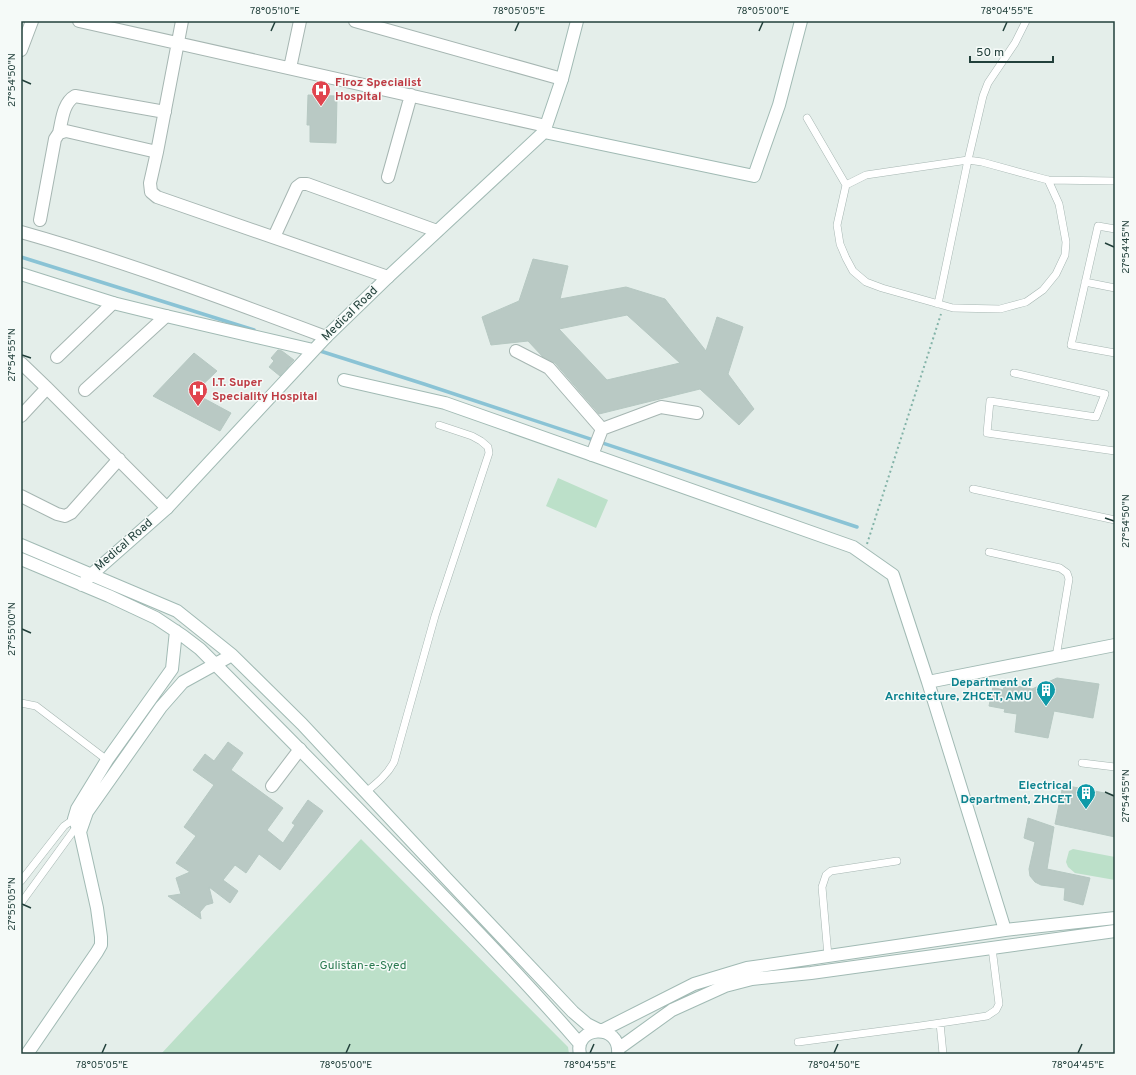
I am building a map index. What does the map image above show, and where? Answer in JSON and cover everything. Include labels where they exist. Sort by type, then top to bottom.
[{"type":"street","points":[[21,50],[32,21]]},
{"type":"street","points":[[79,21],[411,95],[545,129],[754,176],[779,105],[801,21]]},
{"type":"street","points":[[182,21],[150,183],[151,192],[158,197],[388,277]]},
{"type":"street","points":[[290,68],[300,21]]},
{"type":"street","points":[[355,21],[562,79]]},
{"type":"street","name":"Medical Road","points":[[82,585],[91,574],[167,508],[313,350],[545,129],[562,79],[577,21]]},
{"type":"street","points":[[388,177],[411,95]]},
{"type":"street","points":[[40,220],[55,139],[59,133],[66,104],[69,99],[75,96],[164,112]]},
{"type":"street","points":[[59,133],[66,131],[157,152]]},
{"type":"street","points":[[274,237],[297,187],[301,184],[307,184],[437,231]]},
{"type":"street","points":[[21,232],[213,295],[326,338]]},
{"type":"street","points":[[22,276],[166,316],[313,350]]},
{"type":"street","points":[[57,357],[113,302]]},
{"type":"street","points":[[86,390],[166,316]]},
{"type":"street","points":[[516,351],[549,368],[602,429]]},
{"type":"street","points":[[21,363],[167,508]]},
{"type":"street","points":[[344,380],[445,403],[853,547],[893,575],[1005,930]]},
{"type":"street","points":[[21,416],[47,388]]},
{"type":"street","points":[[592,455],[602,429],[660,406],[697,413]]},
{"type":"street","points":[[21,496],[57,514],[65,516],[71,513],[118,459]]},
{"type":"street","points":[[21,545],[177,611],[232,655],[302,724],[573,1012],[587,1024],[610,1034],[615,1039],[618,1052],[672,1010],[725,986],[752,979],[1115,931]]},
{"type":"street","points":[[21,558],[156,618],[200,648],[300,749],[544,1002],[580,1049]]},
{"type":"street","points":[[27,1054],[101,944],[97,908],[77,826],[77,809],[107,760],[172,669],[176,631]]},
{"type":"street","points":[[928,682],[1115,645]]},
{"type":"street","points":[[77,826],[161,707],[183,682],[232,655]]},
{"type":"street","points":[[272,786],[300,749]]},
{"type":"street","points":[[580,1049],[582,1039],[589,1033],[601,1031],[694,984],[747,968],[1005,930],[1115,918]]},
{"type":"street","points":[[498,954],[509,945]]},
{"type":"lane","points":[[941,304],[968,160],[983,96],[988,83],[1015,43],[1026,21]]},
{"type":"lane","points":[[807,118],[846,185],[837,225],[840,244],[853,271],[866,282],[882,288],[953,308],[1000,309],[1026,302],[1043,290],[1056,274],[1064,255],[1066,242],[1059,204],[1048,180]]},
{"type":"lane","points":[[846,185],[866,175],[968,160],[982,162],[1048,180],[1115,181]]},
{"type":"lane","points":[[1115,229],[1098,226],[1071,345],[1115,353]]},
{"type":"lane","points":[[1085,282],[1115,288]]},
{"type":"lane","points":[[1014,373],[1105,394],[1096,417],[990,401],[987,433],[1115,451]]},
{"type":"lane","points":[[366,792],[390,770],[394,762],[435,616],[489,453],[488,447],[482,441],[439,425]]},
{"type":"lane","points":[[973,488],[1115,520]]},
{"type":"lane","points":[[989,552],[1060,568],[1066,573],[1069,579],[1056,657]]},
{"type":"lane","points":[[21,703],[36,706],[107,760]]},
{"type":"lane","points":[[1082,763],[1115,767]]},
{"type":"lane","points":[[21,881],[64,826],[77,826]]},
{"type":"lane","points":[[21,902],[77,826]]},
{"type":"lane","points":[[828,956],[822,887],[826,875],[831,871],[842,868],[897,861]]},
{"type":"lane","points":[[798,1042],[987,1016],[996,1010],[999,1004],[992,948]]},
{"type":"lane","points":[[940,1023],[943,1054]]},
{"type":"path","points":[[864,554],[941,304]]},
{"type":"green space","points":[[558,478],[608,500],[596,528],[546,506]]},
{"type":"green space","name":"Gulistan-e-Syed","points":[[361,839],[568,1047],[569,1054],[161,1054]]},
{"type":"green space","points":[[1073,849],[1115,857],[1115,880],[1075,873],[1068,867],[1066,862],[1069,851]]},
{"type":"building","points":[[308,95],[337,96],[336,143],[310,142],[310,125],[307,125]]},
{"type":"building","points":[[533,259],[568,266],[560,299],[626,287],[665,299],[706,351],[717,317],[743,327],[728,374],[754,409],[739,425],[700,389],[599,414],[555,363],[543,357],[528,341],[491,345],[482,317],[519,301]],"holes":[[[627,315],[680,363],[607,380],[559,329]]]},
{"type":"building","points":[[278,350],[282,351],[294,360],[280,376],[269,367],[274,361],[271,358]]},
{"type":"building","points":[[194,353],[217,371],[194,393],[231,413],[220,431],[153,396]]},
{"type":"building","name":"Department of Architecture, ZHCET, AMU","points":[[1057,678],[1099,684],[1093,718],[1054,711],[1048,738],[1015,732],[1017,714],[1004,712],[1005,709],[989,706],[993,687],[1003,690],[1005,684],[1032,689]]},
{"type":"building","points":[[228,742],[243,753],[231,770],[283,808],[267,830],[283,843],[295,825],[292,823],[308,800],[323,811],[280,870],[259,854],[246,873],[235,865],[223,880],[238,891],[230,903],[209,887],[213,903],[206,905],[200,912],[201,919],[168,896],[181,894],[176,878],[190,872],[176,863],[196,836],[184,827],[214,785],[193,770],[205,754],[214,761]]},
{"type":"building","name":"Electrical Department, ZHCET","points":[[1063,785],[1115,795],[1115,837],[1055,824]]},
{"type":"building","points":[[1028,818],[1054,827],[1047,869],[1090,878],[1083,905],[1064,900],[1065,888],[1041,885],[1035,882],[1030,876],[1029,869],[1035,842],[1024,838]]},
{"type":"waterway","points":[[21,257],[254,330]]},
{"type":"waterway","points":[[317,350],[857,527]]},
{"type":"place","name":"Firoz Specialist Hospital","points":[[321,107]]},
{"type":"place","name":"I.T. Super Speciality Hospital","points":[[198,407]]},
{"type":"place","name":"Department of Architecture, ZHCET, AMU","points":[[1046,707]]},
{"type":"place","name":"Electrical Department, ZHCET","points":[[1086,810]]}]
